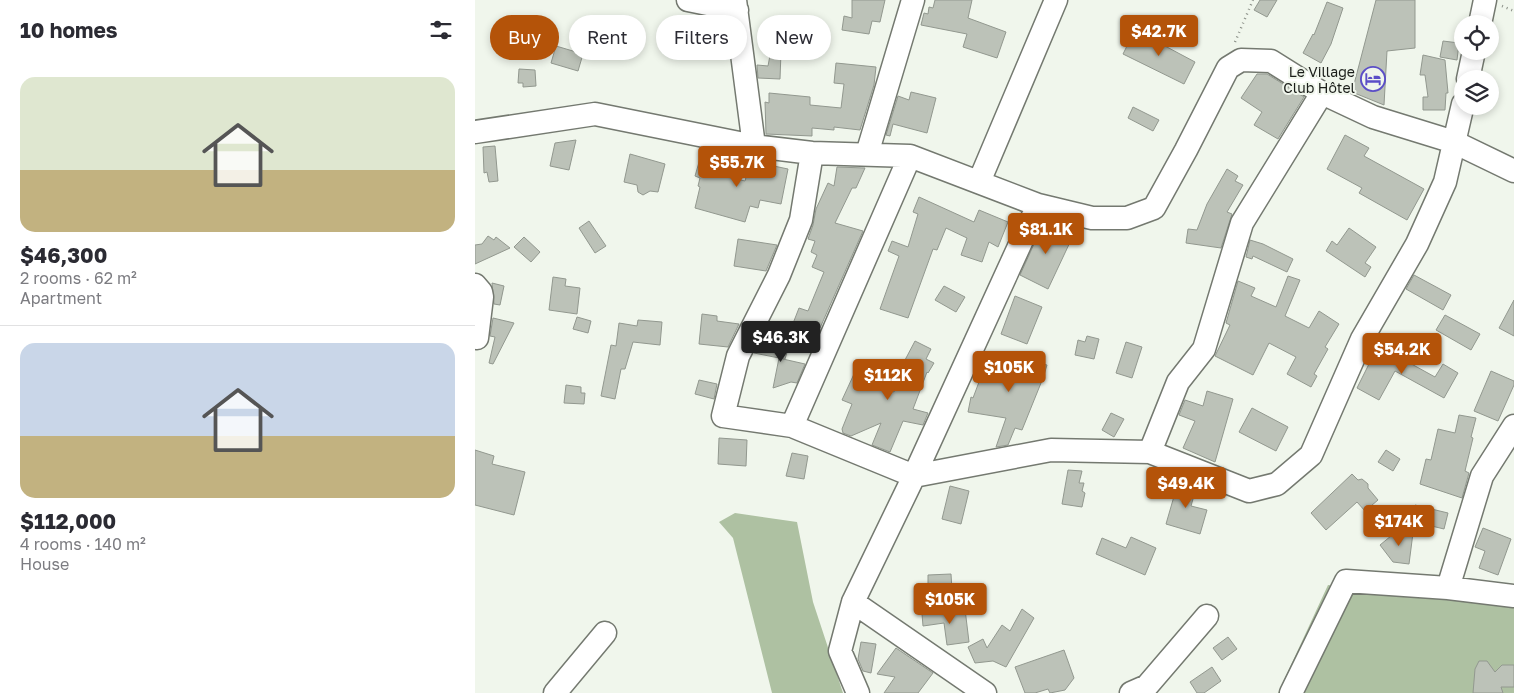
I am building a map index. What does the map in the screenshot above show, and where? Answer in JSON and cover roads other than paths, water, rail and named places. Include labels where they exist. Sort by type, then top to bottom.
[{"type":"street","points":[[687,0],[736,5],[754,146]]},
{"type":"street","points":[[867,154],[913,0]]},
{"type":"street","points":[[979,182],[1056,0]]},
{"type":"street","points":[[1482,15],[1485,0]]},
{"type":"street","points":[[475,132],[595,114],[754,146],[812,153],[910,156],[1038,205],[1092,218],[1127,218],[1154,208],[1187,150],[1228,68],[1241,60],[1271,61],[1322,93],[1373,117],[1454,142],[1514,171]]},
{"type":"street","points":[[1150,452],[1177,382],[1203,349],[1242,223],[1322,93]]},
{"type":"street","points":[[812,153],[801,220],[779,275],[738,356],[723,416],[793,426],[914,476],[1051,450],[1150,452],[1249,491],[1277,484],[1311,455],[1362,339],[1421,235],[1445,182],[1460,115]]},
{"type":"street","points":[[793,426],[910,156]]},
{"type":"street","points":[[858,693],[840,651],[853,602],[914,476],[1038,205]]},
{"type":"street","points":[[475,285],[481,292],[477,338]]},
{"type":"street","points":[[1448,588],[1482,476],[1514,426]]},
{"type":"street","points":[[1291,693],[1346,581],[1448,588],[1514,596]]},
{"type":"street","points":[[853,602],[985,693]]},
{"type":"street","points":[[1131,693],[1147,686],[1207,616]]},
{"type":"street","points":[[555,693],[605,633]]},
{"type":"place","name":"Le Village Club Hôtel","points":[[1373,79]]}]
